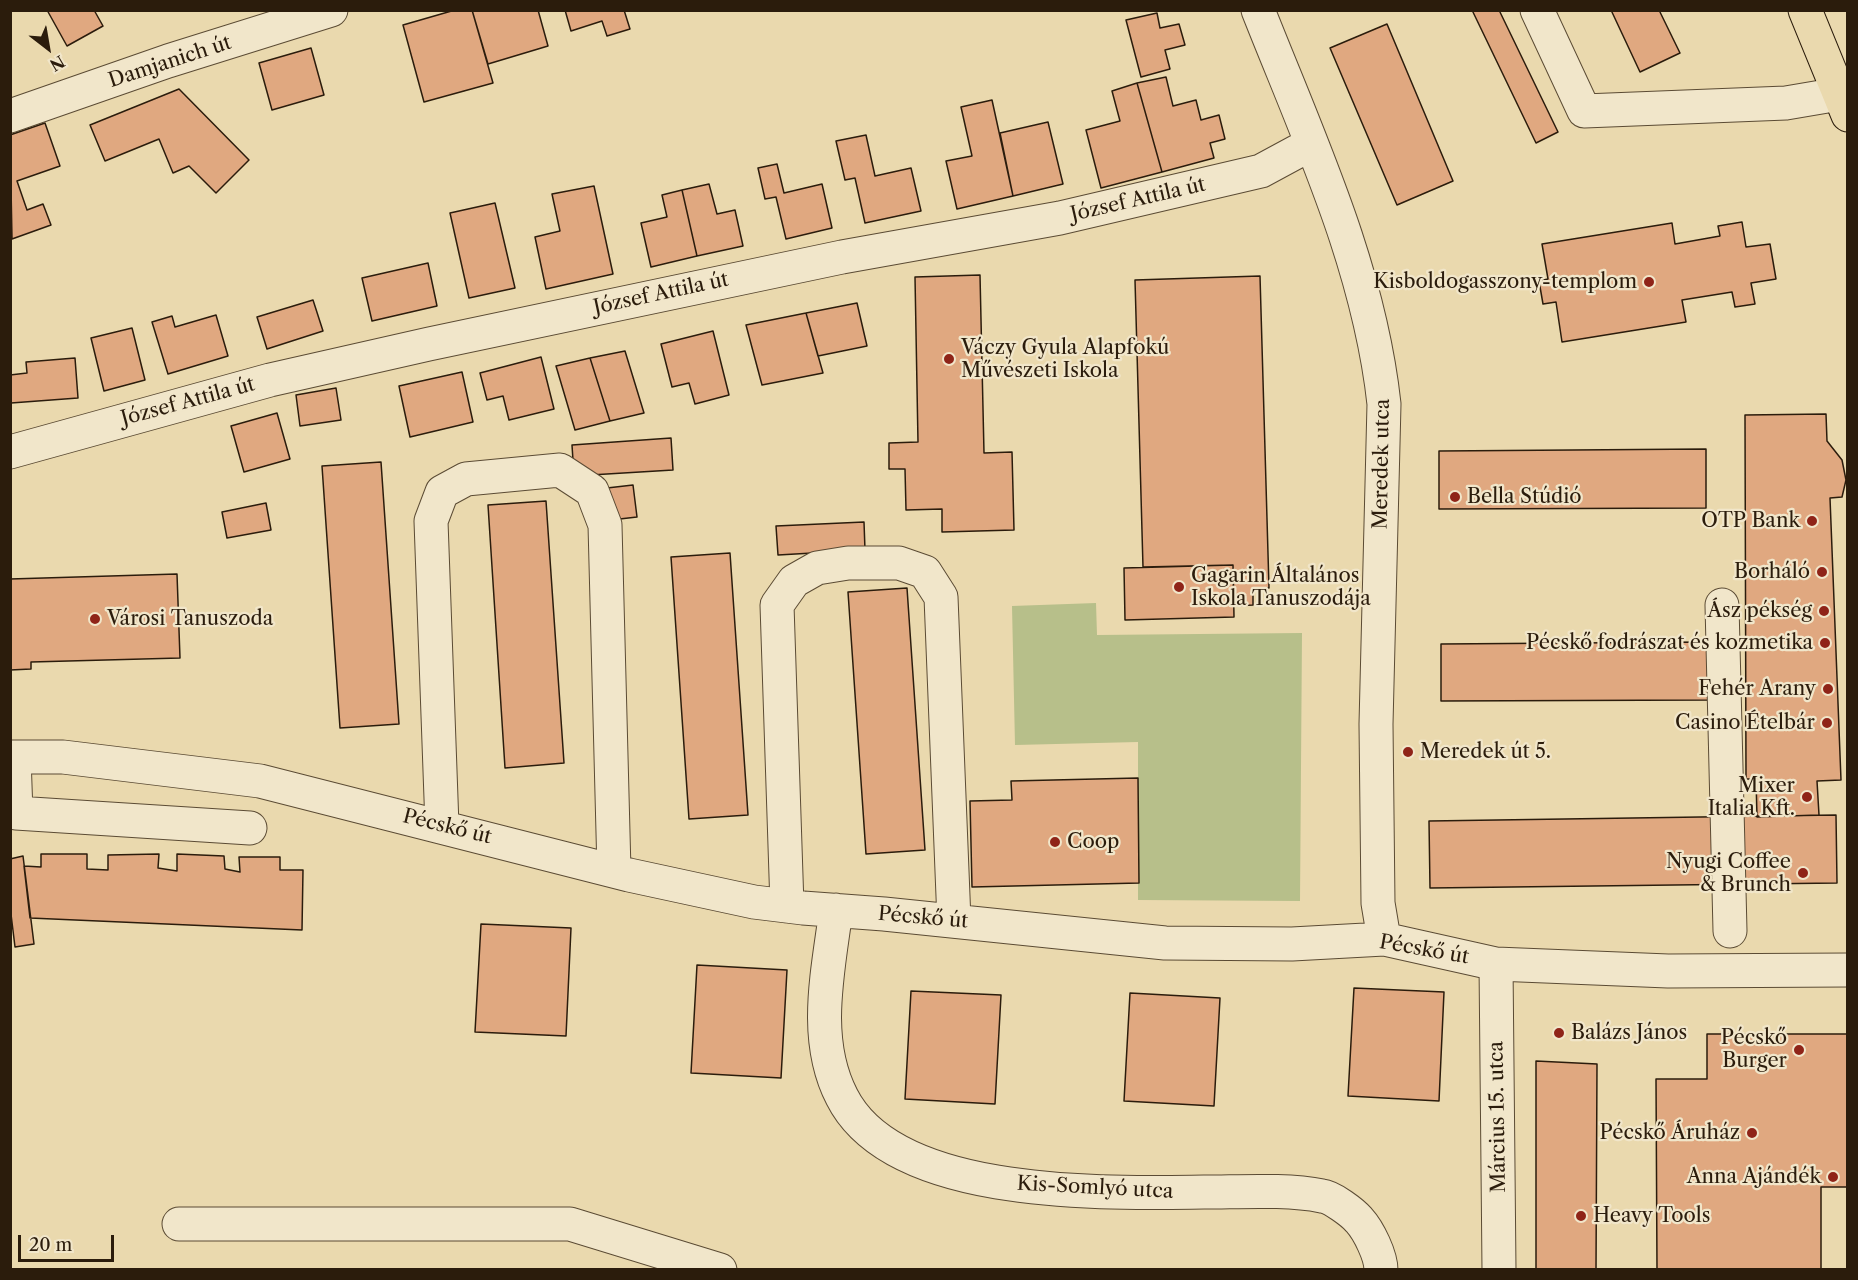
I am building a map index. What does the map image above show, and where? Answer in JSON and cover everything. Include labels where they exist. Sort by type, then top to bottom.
[{"type":"main road","points":[[1804,10],[1845,100]]},
{"type":"street","name":"Damjanich út","points":[[10,116],[168,61],[331,10]]},
{"type":"street","name":"Meredek utca","points":[[1258,10],[1347,234],[1381,365],[1384,404],[1376,724],[1378,903],[1384,939]]},
{"type":"street","points":[[1537,10],[1584,111],[1845,100]]},
{"type":"street","name":"József Attila út","points":[[10,452],[270,380],[429,344],[818,262],[1060,218],[1251,174],[1262,171],[1311,144]]},
{"type":"street","points":[[442,826],[431,521],[442,492],[466,479],[560,470],[592,491],[605,525],[614,871]]},
{"type":"street","points":[[787,906],[777,605],[794,581],[817,568],[848,563],[899,562],[925,572],[941,597],[954,921]]},
{"type":"street","points":[[1722,605],[1730,931]]},
{"type":"street","points":[[12,757],[16,813],[250,828]]},
{"type":"street","name":"Pécskő út","points":[[12,757],[63,757],[215,774],[314,794],[709,893],[787,906],[1164,943],[1269,944],[1384,939],[1496,964],[1668,971],[1848,970]]},
{"type":"street","name":"Kis-Somlyó utca","points":[[836,910],[824,1002],[833,1076],[853,1116],[877,1137],[906,1155],[944,1170],[1053,1189],[1123,1193],[1252,1192],[1324,1196],[1360,1221],[1381,1261],[1381,1269]]},
{"type":"street","name":"Március 15. utca","points":[[1496,964],[1499,1269]]},
{"type":"street","points":[[178,1224],[570,1224],[720,1269]]},
{"type":"green space","points":[[1096,603],[1097,635],[1302,633],[1300,901],[1138,900],[1138,742],[1015,745],[1012,606]]},
{"type":"building","points":[[47,10],[94,10],[103,26],[67,46]]},
{"type":"building","points":[[455,10],[472,10],[493,83],[424,102],[403,25]]},
{"type":"building","points":[[472,10],[538,10],[548,46],[488,64]]},
{"type":"building","points":[[565,10],[624,10],[630,29],[607,36],[602,21],[571,31]]},
{"type":"building","points":[[1472,10],[1499,10],[1558,132],[1536,143]]},
{"type":"building","points":[[1611,10],[1659,10],[1680,53],[1640,72]]},
{"type":"building","points":[[1157,13],[1160,28],[1179,24],[1185,45],[1165,50],[1170,69],[1141,77],[1126,20]]},
{"type":"building","points":[[1387,24],[1453,181],[1397,205],[1330,48]]},
{"type":"building","points":[[311,48],[324,95],[272,110],[259,63]]},
{"type":"building","points":[[1166,77],[1173,106],[1196,100],[1201,120],[1219,115],[1225,139],[1210,143],[1214,158],[1162,172],[1137,83]]},
{"type":"building","points":[[1137,83],[1162,172],[1101,188],[1086,130],[1120,121],[1112,91]]},
{"type":"building","points":[[179,89],[249,160],[216,193],[189,166],[173,173],[159,139],[105,161],[90,125]]},
{"type":"building","points":[[992,100],[1013,196],[957,209],[946,161],[972,156],[961,107]]},
{"type":"building","points":[[1048,122],[1063,184],[1013,196],[1000,133]]},
{"type":"building","points":[[45,123],[60,166],[17,181],[27,210],[43,204],[51,225],[12,239],[10,135]]},
{"type":"building","points":[[866,135],[875,176],[911,168],[921,211],[865,223],[855,178],[845,180],[836,141]]},
{"type":"building","points":[[777,164],[784,193],[822,184],[832,228],[786,239],[776,197],[765,199],[758,168]]},
{"type":"building","points":[[709,184],[717,214],[735,210],[743,246],[697,256],[682,190]]},
{"type":"building","points":[[594,186],[613,274],[546,289],[535,237],[560,231],[552,194]]},
{"type":"building","points":[[682,190],[697,256],[651,267],[641,223],[667,217],[662,195]]},
{"type":"building","points":[[495,203],[515,288],[469,298],[450,213]]},
{"type":"building","name":"Kisboldogasszony-templom","points":[[1742,222],[1746,247],[1770,244],[1776,279],[1751,283],[1755,304],[1735,307],[1732,292],[1682,300],[1686,322],[1562,342],[1556,302],[1543,304],[1539,281],[1548,279],[1542,244],[1672,223],[1675,244],[1720,236],[1718,226]]},
{"type":"building","points":[[428,263],[437,306],[372,321],[362,278]]},
{"type":"building","name":"Váczy Gyula Alapfokú Művészeti Iskola","points":[[980,275],[984,453],[1012,452],[1014,530],[942,532],[942,509],[906,510],[905,469],[889,469],[889,443],[918,442],[915,277]]},
{"type":"building","points":[[1260,276],[1269,588],[1253,588],[1253,605],[1234,606],[1233,565],[1143,567],[1135,280]]},
{"type":"building","points":[[313,300],[323,331],[267,349],[257,317]]},
{"type":"building","points":[[857,303],[867,346],[818,356],[806,313]]},
{"type":"building","points":[[806,313],[823,373],[762,385],[746,325]]},
{"type":"building","points":[[216,315],[228,356],[168,374],[152,322],[172,316],[175,327]]},
{"type":"building","points":[[132,328],[145,380],[104,391],[91,338]]},
{"type":"building","points":[[713,331],[729,395],[695,404],[689,383],[672,387],[661,344]]},
{"type":"building","points":[[625,351],[644,413],[610,421],[590,358]]},
{"type":"building","points":[[541,357],[554,409],[509,420],[503,396],[487,400],[480,373]]},
{"type":"building","points":[[75,358],[78,398],[11,403],[10,375],[27,373],[26,362]]},
{"type":"building","points":[[590,358],[610,421],[575,430],[556,366]]},
{"type":"building","points":[[462,372],[473,422],[410,437],[399,386]]},
{"type":"building","points":[[336,388],[341,420],[300,426],[296,395]]},
{"type":"building","points":[[277,413],[290,459],[244,472],[231,426]]},
{"type":"building","points":[[1826,414],[1827,441],[1842,460],[1846,480],[1842,497],[1830,498],[1841,780],[1817,781],[1819,815],[1757,817],[1756,779],[1746,779],[1745,415]]},
{"type":"building","points":[[671,438],[673,470],[574,476],[572,445]]},
{"type":"building","points":[[1706,449],[1706,508],[1439,509],[1439,451]]},
{"type":"building","points":[[381,462],[399,724],[340,728],[322,466]]},
{"type":"building","points":[[633,485],[637,517],[611,520],[607,488]]},
{"type":"building","points":[[546,501],[564,763],[505,768],[488,505]]},
{"type":"building","points":[[266,503],[271,530],[227,538],[222,512]]},
{"type":"building","points":[[864,522],[865,550],[778,555],[776,526]]},
{"type":"building","points":[[730,553],[748,815],[689,819],[671,557]]},
{"type":"building","name":"Gagarin Általános Iskola Tanuszodája","points":[[1233,565],[1234,617],[1125,620],[1124,568]]},
{"type":"building","name":"Városi Tanuszoda","points":[[177,574],[180,658],[31,662],[31,669],[10,670],[10,579]]},
{"type":"building","points":[[907,588],[925,850],[866,854],[848,592]]},
{"type":"building","points":[[1708,642],[1709,700],[1441,701],[1441,644]]},
{"type":"building","name":"Coop","points":[[1138,778],[1139,883],[972,887],[970,801],[1012,800],[1011,781]]},
{"type":"building","points":[[1836,815],[1837,883],[1430,888],[1429,821]]},
{"type":"building","points":[[41,854],[87,854],[87,869],[108,870],[108,855],[159,854],[158,868],[177,871],[177,854],[224,856],[225,869],[240,872],[239,857],[280,857],[280,870],[303,870],[302,930],[30,918],[24,866],[41,867]]},
{"type":"building","points":[[23,856],[34,944],[15,947],[10,906],[10,859]]},
{"type":"building","points":[[481,924],[571,928],[566,1036],[475,1032]]},
{"type":"building","points":[[697,965],[787,970],[781,1078],[691,1073]]},
{"type":"building","points":[[1354,988],[1444,992],[1439,1101],[1348,1096]]},
{"type":"building","points":[[911,991],[1001,995],[995,1104],[905,1099]]},
{"type":"building","points":[[1130,993],[1220,998],[1214,1106],[1124,1101]]},
{"type":"building","name":"Pécskő Áruház","points":[[1707,1034],[1848,1034],[1848,1187],[1821,1187],[1821,1270],[1657,1270],[1656,1079],[1707,1079]]},
{"type":"building","points":[[1536,1061],[1597,1064],[1596,1270],[1536,1270]]},
{"type":"place","name":"Kisboldogasszony-templom","points":[[1649,282]]},
{"type":"place","name":"Váczy Gyula Alapfokú Művészeti Iskola","points":[[949,359]]},
{"type":"place","name":"Bella Stúdió","points":[[1455,497]]},
{"type":"place","name":"OTP Bank","points":[[1812,521]]},
{"type":"place","name":"Borháló","points":[[1822,572]]},
{"type":"place","name":"Gagarin Általános Iskola Tanuszodája","points":[[1179,587]]},
{"type":"place","name":"Ász pékség","points":[[1824,611]]},
{"type":"place","name":"Városi Tanuszoda","points":[[95,619]]},
{"type":"place","name":"Pécskő fodrászat és kozmetika","points":[[1825,643]]},
{"type":"place","name":"Fehér Arany","points":[[1828,689]]},
{"type":"place","name":"Casino Ételbár","points":[[1827,723]]},
{"type":"place","name":"Meredek út 5.","points":[[1408,752]]},
{"type":"place","name":"Mixer Italia Kft.","points":[[1807,797]]},
{"type":"place","name":"Coop","points":[[1055,842]]},
{"type":"place","name":"Nyugi Coffee & Brunch","points":[[1803,873]]},
{"type":"place","name":"Balázs János","points":[[1559,1033]]},
{"type":"place","name":"Pécskő Burger","points":[[1799,1050]]},
{"type":"place","name":"Pécskő Áruház","points":[[1752,1133]]},
{"type":"place","name":"Anna Ajándék","points":[[1833,1177]]},
{"type":"place","name":"Heavy Tools","points":[[1581,1216]]}]
